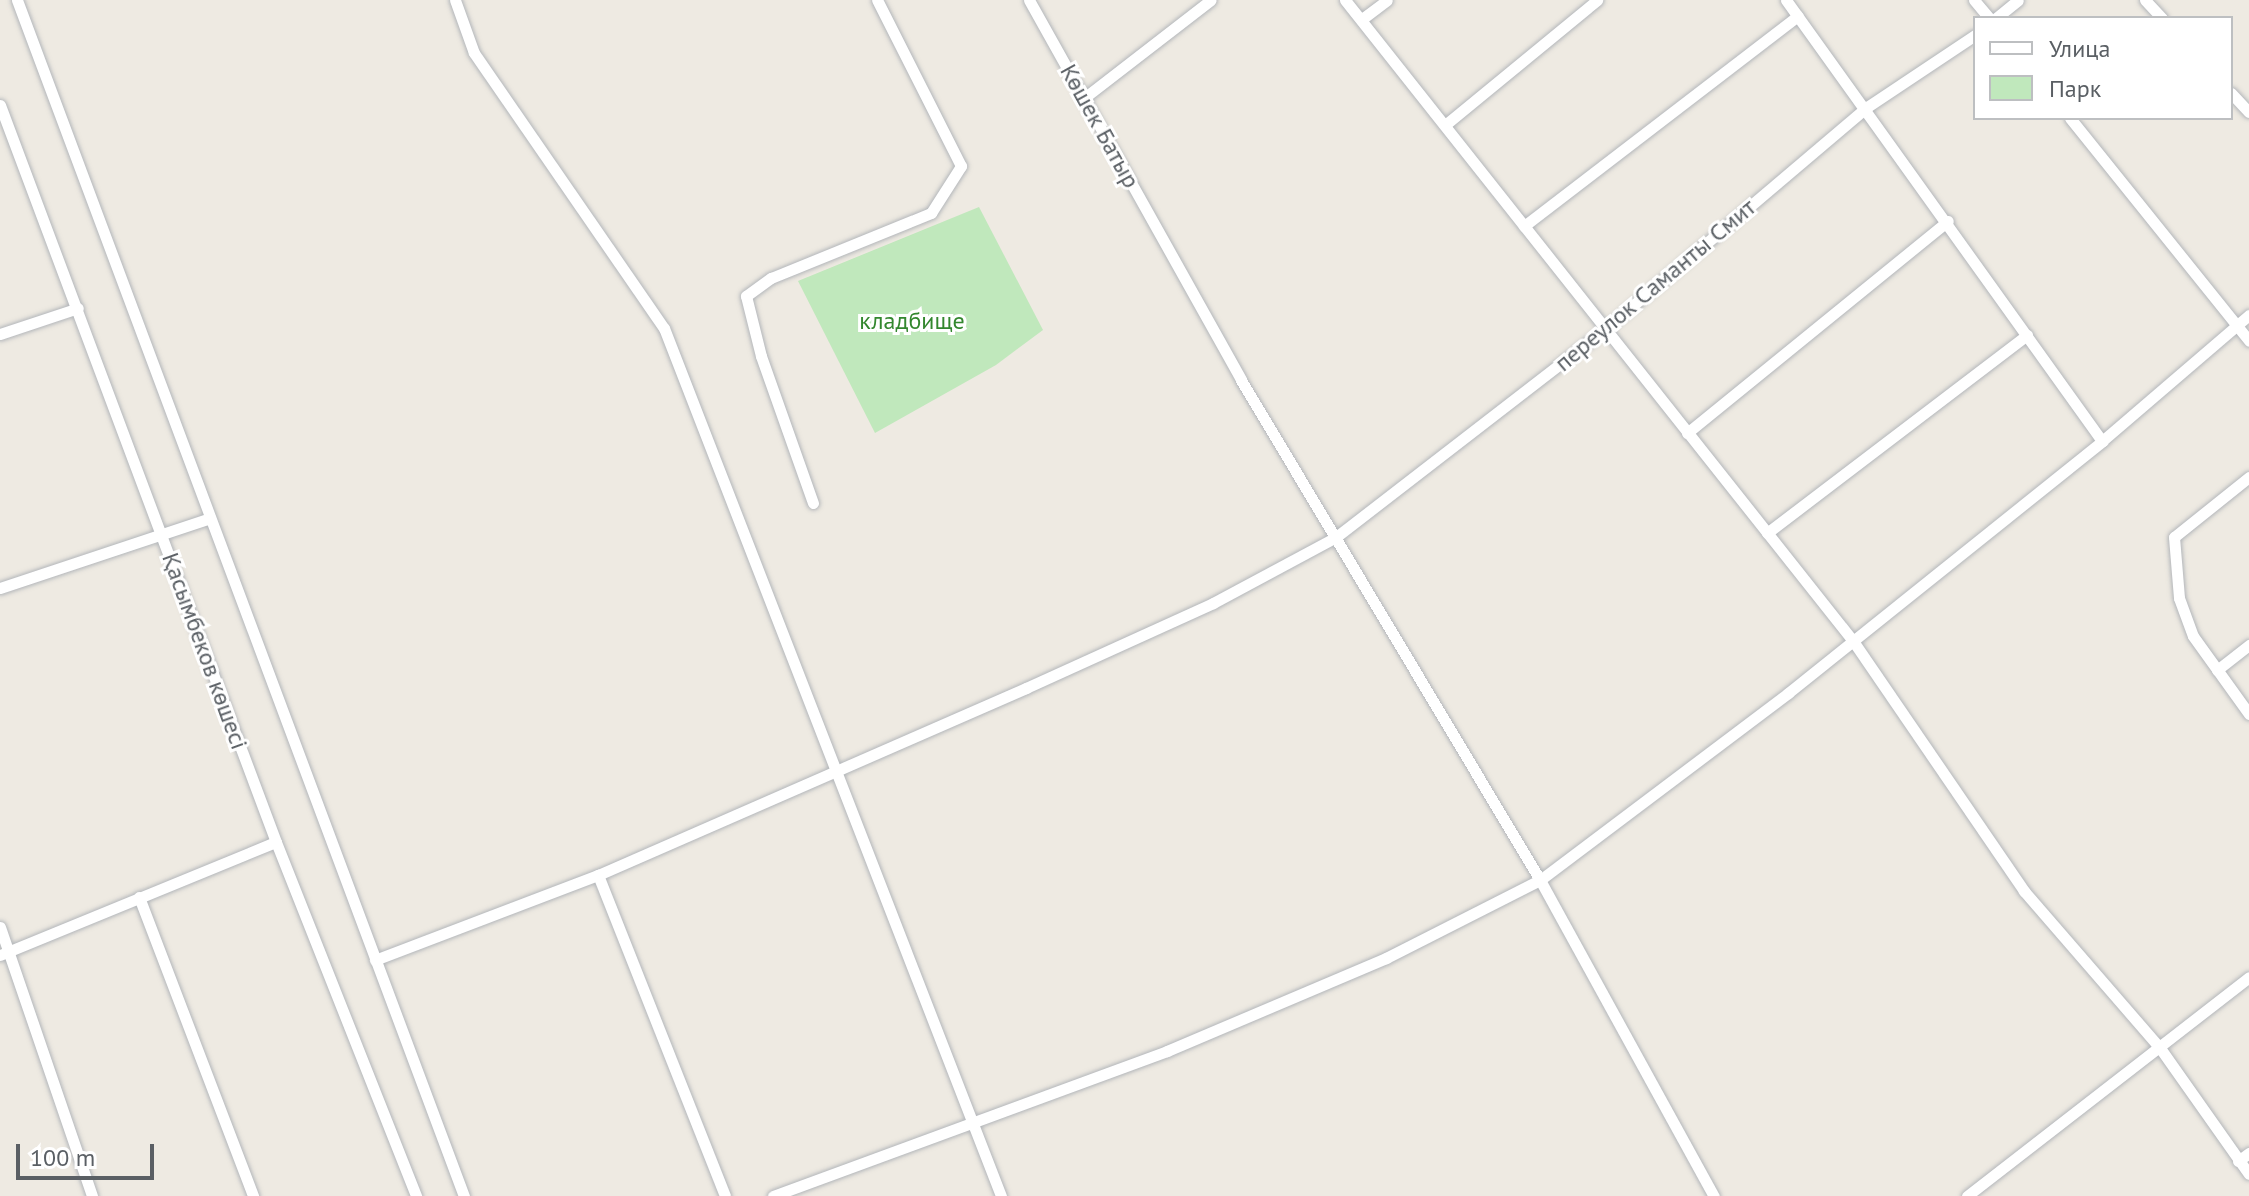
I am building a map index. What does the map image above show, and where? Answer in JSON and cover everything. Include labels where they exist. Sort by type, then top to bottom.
[{"type":"street","points":[[17,0],[464,1196]]},
{"type":"street","points":[[455,0],[474,53],[664,328],[1001,1196]]},
{"type":"street","points":[[813,503],[761,356],[746,296],[771,278],[931,213],[961,166],[877,0]]},
{"type":"street","name":"Көшек Батыр","points":[[1029,0],[1171,253],[1540,880],[1714,1196]]},
{"type":"street","points":[[1084,98],[1211,0]]},
{"type":"street","points":[[1345,0],[1853,641],[2024,891],[2160,1048],[2249,1174]]},
{"type":"street","points":[[1362,19],[1387,0]]},
{"type":"street","points":[[1445,125],[1597,0]]},
{"type":"street","points":[[1786,0],[1867,107],[2102,441]]},
{"type":"street","points":[[1974,0],[1987,16]]},
{"type":"street","points":[[1998,16],[2018,0]]},
{"type":"street","points":[[2145,0],[2160,16]]},
{"type":"street","points":[[1524,226],[1798,16]]},
{"type":"street","name":"переулок Саманты Смит","points":[[375,960],[598,875],[1151,633],[1336,537],[1604,330],[1867,107],[1973,36]]},
{"type":"street","points":[[2233,95],[2249,112]]},
{"type":"street","name":"Қасымбеков көшесі","points":[[0,105],[276,842],[416,1196]]},
{"type":"street","points":[[2072,120],[2249,341]]},
{"type":"street","points":[[1687,433],[1948,221]]},
{"type":"street","points":[[0,334],[78,308]]},
{"type":"street","points":[[773,1196],[1181,1045],[1386,958],[1540,880],[1853,641],[2102,441],[2249,315]]},
{"type":"street","points":[[1767,533],[2027,335]]},
{"type":"street","points":[[2249,477],[2174,537],[2179,598],[2193,636],[2249,714]]},
{"type":"street","points":[[0,588],[210,518]]},
{"type":"street","points":[[2217,670],[2249,645]]},
{"type":"street","points":[[4,953],[276,842]]},
{"type":"street","points":[[598,875],[721,1195]]},
{"type":"street","points":[[139,897],[253,1196]]},
{"type":"street","points":[[0,927],[4,953],[92,1196]]},
{"type":"street","points":[[1967,1196],[2249,977]]},
{"type":"street","points":[[2238,1161],[2249,1153]]},
{"type":"green space","name":"кладбище","points":[[979,207],[1043,330],[996,365],[875,433],[798,281]]}]
